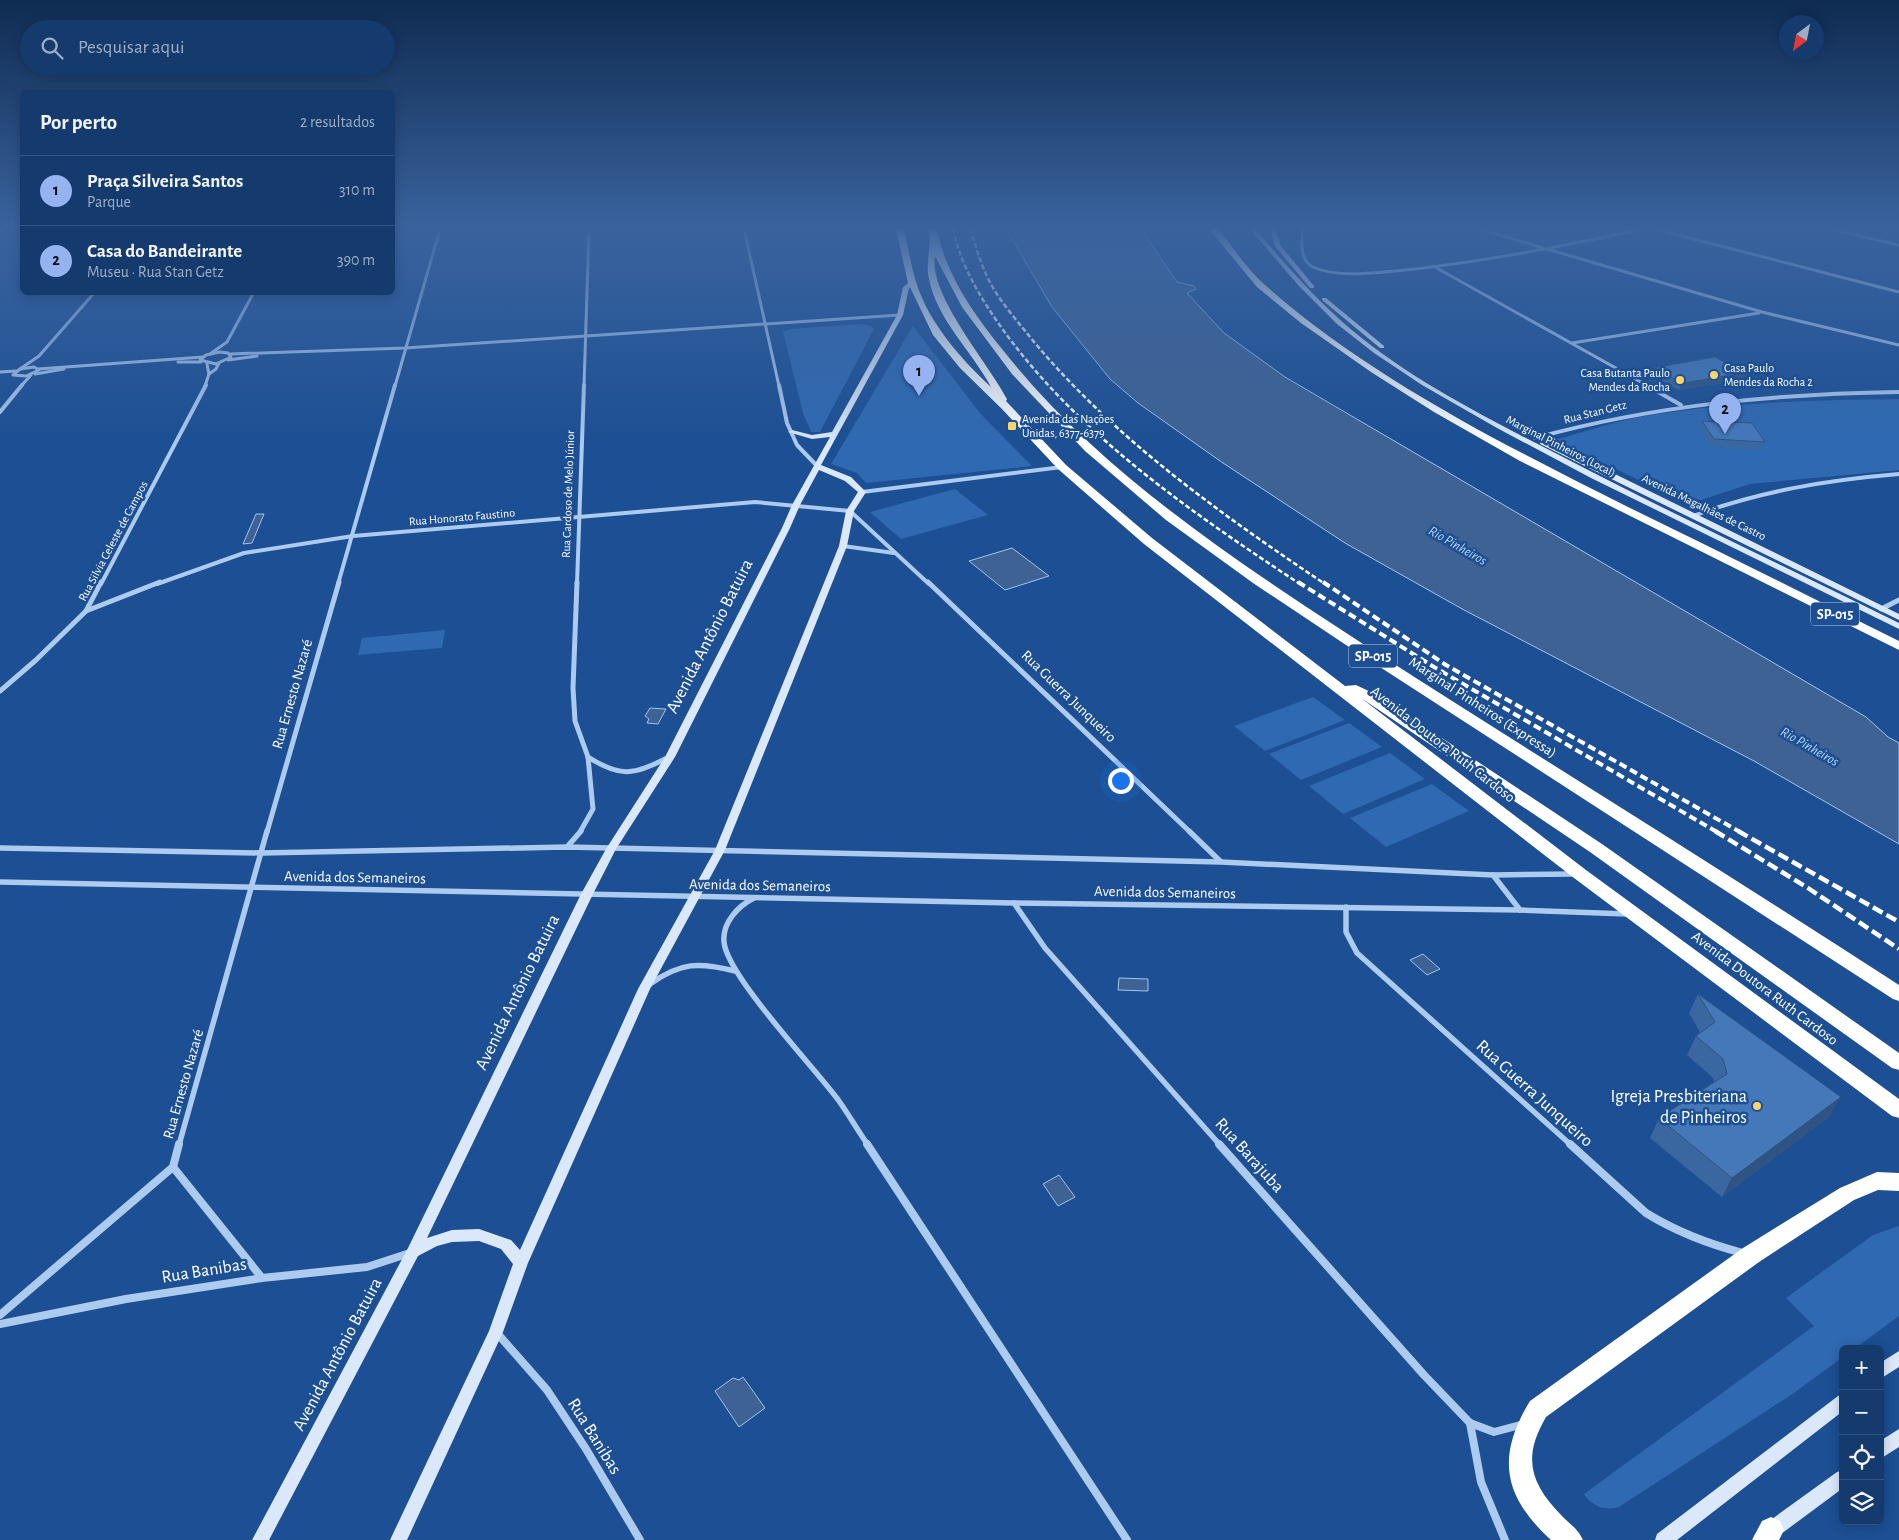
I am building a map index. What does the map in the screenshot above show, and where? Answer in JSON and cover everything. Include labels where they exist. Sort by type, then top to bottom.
[{"type":"highway","name":"Avenida Doutora Ruth Cardoso","points":[[921,301],[938,335],[963,366],[1006,407],[1062,467],[1148,541],[1580,874],[1899,1110]]},
{"type":"highway","points":[[941,301],[955,326],[992,376],[1006,407]]},
{"type":"highway","name":"Marginal Pinheiros (Expressa)","points":[[963,301],[1010,369],[1089,448],[1149,501],[1224,559],[1899,994]]},
{"type":"highway","name":"SP-015","points":[[1279,301],[1304,321],[1374,370],[1438,410],[1524,459],[1899,646]]},
{"type":"highway","points":[[1772,582],[1899,636]]},
{"type":"highway","points":[[1320,673],[1372,698],[1596,848],[1899,1063]]},
{"type":"highway","points":[[1570,1540],[1542,1513],[1529,1494],[1519,1468],[1518,1449],[1528,1423],[1538,1409],[1751,1255],[1847,1194],[1877,1181],[1899,1182]]},
{"type":"street","points":[[13,375],[39,356],[87,301]]},
{"type":"street","points":[[210,354],[227,342],[249,301]]},
{"type":"street","name":"Rua Ernesto Nazaré","points":[[173,1167],[253,887],[260,852],[353,536],[419,301]]},
{"type":"street","name":"Rua Cardoso de Melo Júnior","points":[[567,847],[584,827],[593,809],[588,757],[574,721],[573,688],[586,301]]},
{"type":"street","points":[[759,301],[787,423],[797,445],[817,466],[848,479],[862,492]]},
{"type":"street","name":"Avenida Antônio Batuira","points":[[260,1540],[413,1252],[587,894],[611,849],[670,757],[796,505],[900,315],[903,301]]},
{"type":"street","name":"Marginal Pinheiros (Local)","points":[[1316,301],[1329,314],[1384,357],[1455,404],[1586,472],[1899,626]]},
{"type":"street","name":"Avenida Magalhães de Castro","points":[[1326,301],[1374,341],[1446,390],[1535,438],[1899,617]]},
{"type":"street","points":[[1495,301],[1681,405]]},
{"type":"street","points":[[1724,301],[1762,312],[1899,345]]},
{"type":"street","points":[[1571,343],[1762,312]]},
{"type":"street","points":[[0,373],[36,368],[73,368],[170,361],[210,354],[265,354],[405,348],[900,315]]},
{"type":"street","points":[[226,360],[229,346],[227,342]]},
{"type":"street","points":[[170,361],[201,362],[206,364],[265,354]]},
{"type":"street","points":[[0,412],[19,387],[33,374],[39,356]]},
{"type":"street","points":[[201,362],[203,356]]},
{"type":"street","name":"Rua Silvia Celeste de Campos","points":[[0,691],[36,660],[86,611],[184,426],[209,374],[216,369],[219,363]]},
{"type":"street","points":[[206,364],[209,374]]},
{"type":"street","points":[[0,373],[18,377],[73,368]]},
{"type":"street","points":[[18,377],[16,383],[19,387]]},
{"type":"street","name":"Rua Stan Getz","points":[[1535,438],[1607,419],[1681,405],[1804,394],[1899,392]]},
{"type":"street","points":[[792,432],[812,437],[836,434]]},
{"type":"street","points":[[862,492],[1062,467]]},
{"type":"street","points":[[1693,516],[1723,503],[1773,490],[1856,477],[1899,474]]},
{"type":"street","points":[[398,1540],[496,1332],[521,1264],[644,989],[720,850],[843,546],[850,511],[862,492]]},
{"type":"street","name":"Rua Honorato Faustino","points":[[86,611],[202,566],[244,553],[353,536],[755,502],[850,511]]},
{"type":"street","name":"Rua Guerra Junqueiro","points":[[850,511],[966,617],[1221,862]]},
{"type":"street","points":[[843,546],[895,553]]},
{"type":"street","points":[[1881,609],[1899,600]]},
{"type":"street","points":[[588,757],[606,769],[626,775],[646,769],[670,757]]},
{"type":"street","name":"Avenida dos Semaneiros","points":[[0,848],[260,852],[567,847],[1221,862],[1493,875],[1580,874]]},
{"type":"street","points":[[1493,875],[1520,910]]},
{"type":"street","name":"Avenida dos Semaneiros","points":[[0,882],[1014,903],[1520,910],[1634,914]]},
{"type":"street","points":[[756,898],[742,904],[735,912],[724,932],[724,944],[735,971],[839,1101],[1126,1540]]},
{"type":"street","name":"Rua Barajuba","points":[[1014,903],[1045,948],[1424,1375],[1470,1423],[1494,1432],[1528,1423]]},
{"type":"street","name":"Rua Guerra Junqueiro","points":[[1346,907],[1344,927],[1347,939],[1357,953],[1646,1213],[1672,1230],[1702,1242],[1751,1255]]},
{"type":"street","points":[[644,989],[662,975],[678,967],[708,963],[735,971]]},
{"type":"street","points":[[0,1315],[173,1167],[262,1278]]},
{"type":"street","points":[[413,1252],[434,1240],[452,1236],[479,1235],[506,1244],[521,1264]]},
{"type":"street","name":"Rua Banibas","points":[[0,1324],[126,1298],[262,1278],[367,1267],[413,1252]]},
{"type":"street","name":"Rua Banibas","points":[[496,1332],[547,1390],[586,1449],[640,1540]]},
{"type":"street","points":[[1884,1369],[1899,1358]]},
{"type":"street","points":[[1663,1540],[1839,1404]]},
{"type":"street","points":[[1470,1423],[1481,1482],[1505,1540]]},
{"type":"street","points":[[1884,1448],[1899,1438]]},
{"type":"street","points":[[1765,1537],[1840,1480]]},
{"type":"shaded area","points":[[861,324],[871,326],[874,329],[820,432],[811,432],[803,413],[783,332],[791,329]]},
{"type":"shaded area","points":[[913,326],[979,412],[1032,466],[866,483],[857,473],[831,464]]},
{"type":"shaded area","points":[[1899,399],[1899,470],[1750,484],[1689,504],[1555,440],[1627,420],[1713,407],[1775,402]]},
{"type":"shaded area","points":[[955,489],[988,515],[901,539],[870,512]]},
{"type":"shaded area","points":[[445,630],[442,648],[358,655],[362,638]]},
{"type":"shaded area","points":[[1313,697],[1345,720],[1265,751],[1234,726]]},
{"type":"shaded area","points":[[1349,723],[1382,747],[1301,780],[1269,754]]},
{"type":"shaded area","points":[[1390,753],[1425,779],[1343,814],[1309,786]]},
{"type":"shaded area","points":[[1432,784],[1469,811],[1386,847],[1350,818]]},
{"type":"shaded area","points":[[1899,1226],[1899,1316],[1859,1345],[1839,1345],[1839,1360],[1794,1393],[1619,1507],[1604,1508],[1594,1504],[1587,1498],[1584,1494],[1814,1326],[1786,1298],[1873,1235]]},
{"type":"water","name":"Rio Pinheiros","points":[[1048,301],[1194,301],[1224,333],[1285,377],[1866,717],[1888,737],[1899,743],[1899,844],[1754,761],[1464,610],[1345,543],[1223,463],[1138,403],[1110,379]]},
{"type":"water","points":[[256,514],[264,514],[252,543],[243,544]]},
{"type":"water","points":[[1012,548],[1049,576],[1005,590],[969,561]]},
{"type":"water","points":[[650,708],[666,709],[658,724],[647,723],[649,719],[645,716]]},
{"type":"water","points":[[1423,954],[1440,969],[1427,975],[1410,960]]},
{"type":"water","points":[[1119,978],[1148,979],[1148,991],[1118,990]]},
{"type":"water","points":[[1059,1175],[1075,1197],[1058,1206],[1043,1184]]},
{"type":"water","points":[[743,1377],[765,1408],[739,1427],[715,1391],[733,1378],[739,1380]]},
{"type":"building","points":[[1715,357],[1744,373],[1682,383],[1654,368]]},
{"type":"building","points":[[1702,421],[1752,423],[1765,442],[1714,439]]},
{"type":"building","name":"Igreja Presbiteriana de Pinheiros","points":[[1698,994],[1841,1097],[1732,1178],[1659,1118],[1727,1074],[1723,1059],[1696,1036],[1715,1022]]},
{"type":"railway","points":[[984,301],[1001,327],[1031,366],[1065,403],[1101,437],[1178,500],[1300,584]]},
{"type":"railway","points":[[1001,301],[1062,373],[1131,440],[1206,501],[1325,584]]},
{"type":"railway","points":[[1298,582],[1434,667],[1717,832]]},
{"type":"railway","points":[[1323,582],[1446,665],[1740,832]]},
{"type":"railway","points":[[1715,831],[1808,888],[1899,949]]},
{"type":"railway","points":[[1738,831],[1899,922]]},
{"type":"place","name":"Casa Paulo Mendes da Rocha 2","points":[[1714,375]]},
{"type":"place","name":"Casa Butanta Paulo Mendes da Rocha","points":[[1680,380]]},
{"type":"place","name":"Praça Silveira Santos","points":[[919,396]]},
{"type":"place","name":"Avenida das Nações Unidas, 6377-6379","points":[[1012,426]]},
{"type":"place","name":"Casa do Bandeirante","points":[[1725,434]]},
{"type":"place","name":"Igreja Presbiteriana de Pinheiros","points":[[1757,1106]]}]
